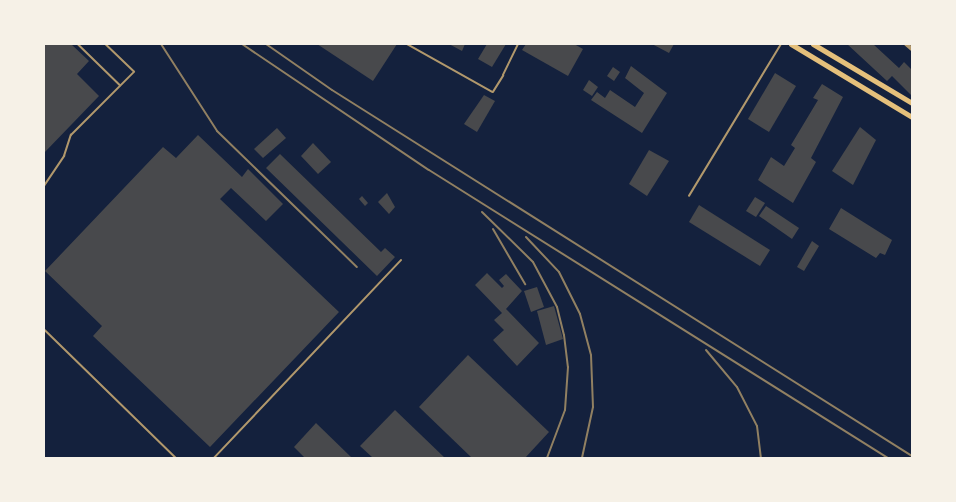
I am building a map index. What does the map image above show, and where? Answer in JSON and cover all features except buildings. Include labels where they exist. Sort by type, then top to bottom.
[{"type":"main road","points":[[791,44],[912,115]]},
{"type":"main road","points":[[813,44],[912,103]]},
{"type":"street","points":[[906,44],[912,49]]},
{"type":"lane","points":[[78,44],[120,85]]},
{"type":"lane","points":[[44,186],[64,156],[71,135],[134,72],[105,44]]},
{"type":"lane","points":[[407,44],[493,92],[518,44]]},
{"type":"lane","points":[[689,196],[781,44]]},
{"type":"lane","points":[[496,84],[503,76]]},
{"type":"lane","points":[[214,459],[401,260]]},
{"type":"lane","points":[[44,329],[176,459]]},
{"type":"railway","points":[[161,44],[217,131],[357,267]]},
{"type":"railway","points":[[242,44],[429,170],[888,458]]},
{"type":"railway","points":[[266,44],[332,90],[912,456]]},
{"type":"railway","points":[[482,212],[533,262],[557,307],[564,335],[568,367],[565,410],[547,458]]},
{"type":"railway","points":[[493,229],[525,284]]},
{"type":"railway","points":[[526,237],[559,272],[580,314],[591,355],[593,407],[582,458]]},
{"type":"railway","points":[[706,350],[737,387],[757,426],[761,458]]}]
